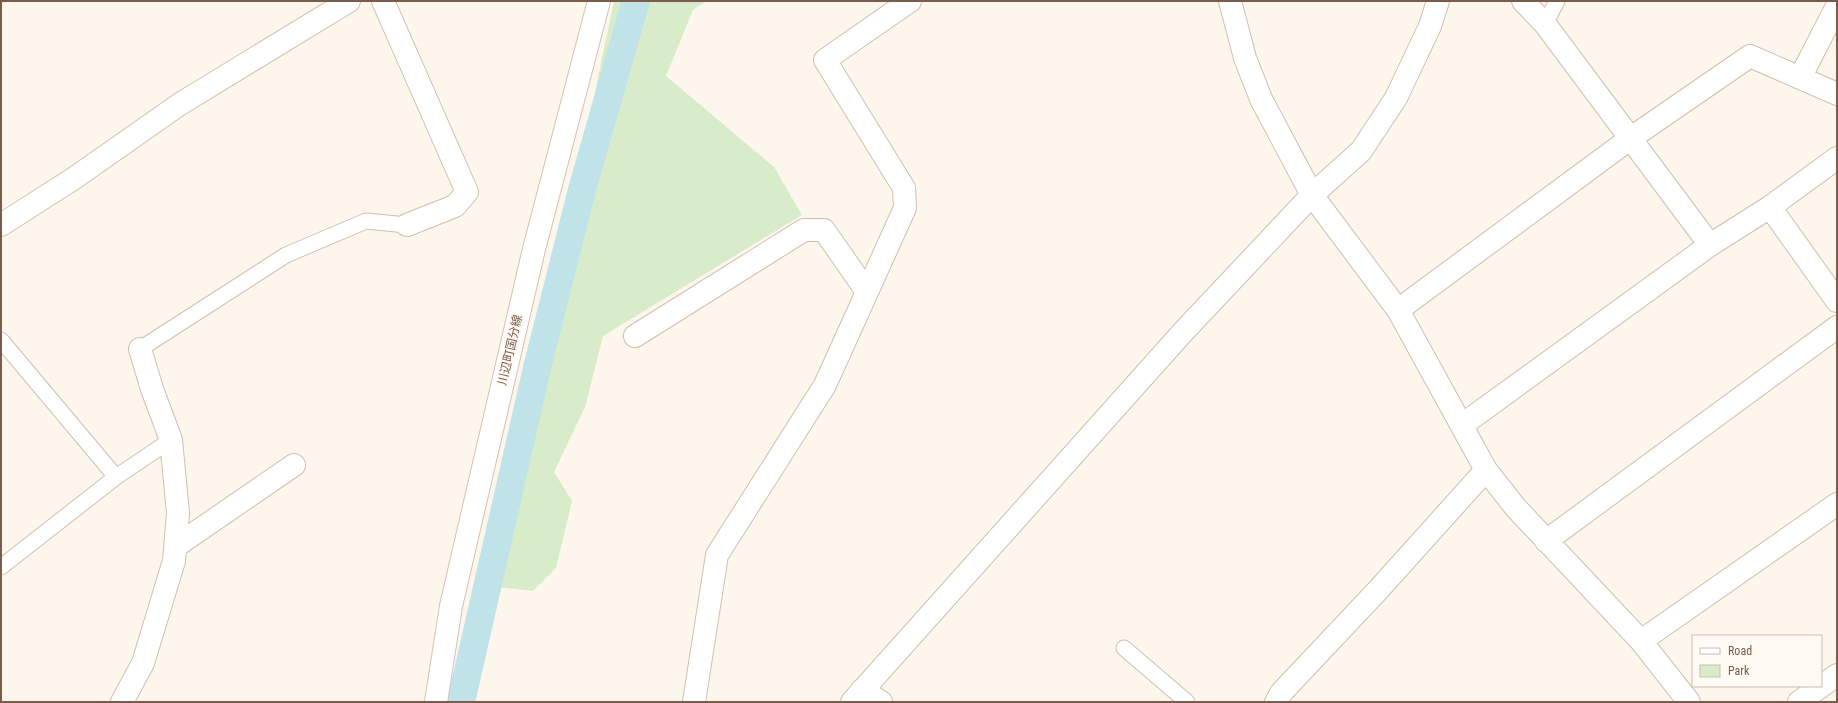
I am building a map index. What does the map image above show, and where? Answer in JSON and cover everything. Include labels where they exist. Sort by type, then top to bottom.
[{"type":"street","points":[[1,225],[73,179],[180,104],[349,1]]},
{"type":"street","points":[[383,1],[467,192],[455,206],[407,225]]},
{"type":"street","name":"川辺町国分線","points":[[436,702],[451,606],[460,567],[534,249],[599,1]]},
{"type":"street","points":[[694,702],[717,555],[825,385],[905,208],[904,188],[825,60],[910,1]]},
{"type":"street","points":[[1230,1],[1245,58],[1262,99],[1312,195],[1398,310],[1486,470],[1516,508],[1641,641],[1689,702]]},
{"type":"street","points":[[881,702],[857,696],[1183,332],[1312,195],[1361,152],[1392,105],[1430,26],[1438,1]]},
{"type":"street","points":[[1523,1],[1545,24],[1710,246]]},
{"type":"street","points":[[1800,78],[1837,6]]},
{"type":"street","points":[[1398,310],[1631,138],[1750,56],[1837,94]]},
{"type":"street","points":[[1462,425],[1710,246],[1770,207],[1837,158]]},
{"type":"street","points":[[1770,207],[1837,301]]},
{"type":"street","points":[[635,336],[804,230],[824,230],[867,292]]},
{"type":"street","points":[[1546,541],[1837,327]]},
{"type":"street","points":[[122,702],[143,663],[174,561],[178,513],[171,440],[152,390],[140,349]]},
{"type":"street","points":[[176,546],[294,465]]},
{"type":"street","points":[[1276,702],[1281,693],[1379,589],[1486,470]]},
{"type":"street","points":[[1641,641],[1837,504]]},
{"type":"street","points":[[1822,686],[1837,675]]},
{"type":"street","points":[[1799,702],[1820,687]]},
{"type":"lane","points":[[1545,24],[1557,1]]},
{"type":"lane","points":[[140,349],[286,255],[366,221],[407,225]]},
{"type":"lane","points":[[1,340],[116,477]]},
{"type":"lane","points":[[1,567],[116,477],[171,440]]},
{"type":"lane","points":[[1124,648],[1186,702]]},
{"type":"green space","points":[[614,1],[706,1],[693,10],[666,76],[774,167],[802,215],[603,336],[585,407],[554,472],[572,501],[556,568],[533,591],[497,587],[517,510],[560,303],[598,77]]},
{"type":"waterway","points":[[461,702],[537,368],[583,186],[636,1]]}]
